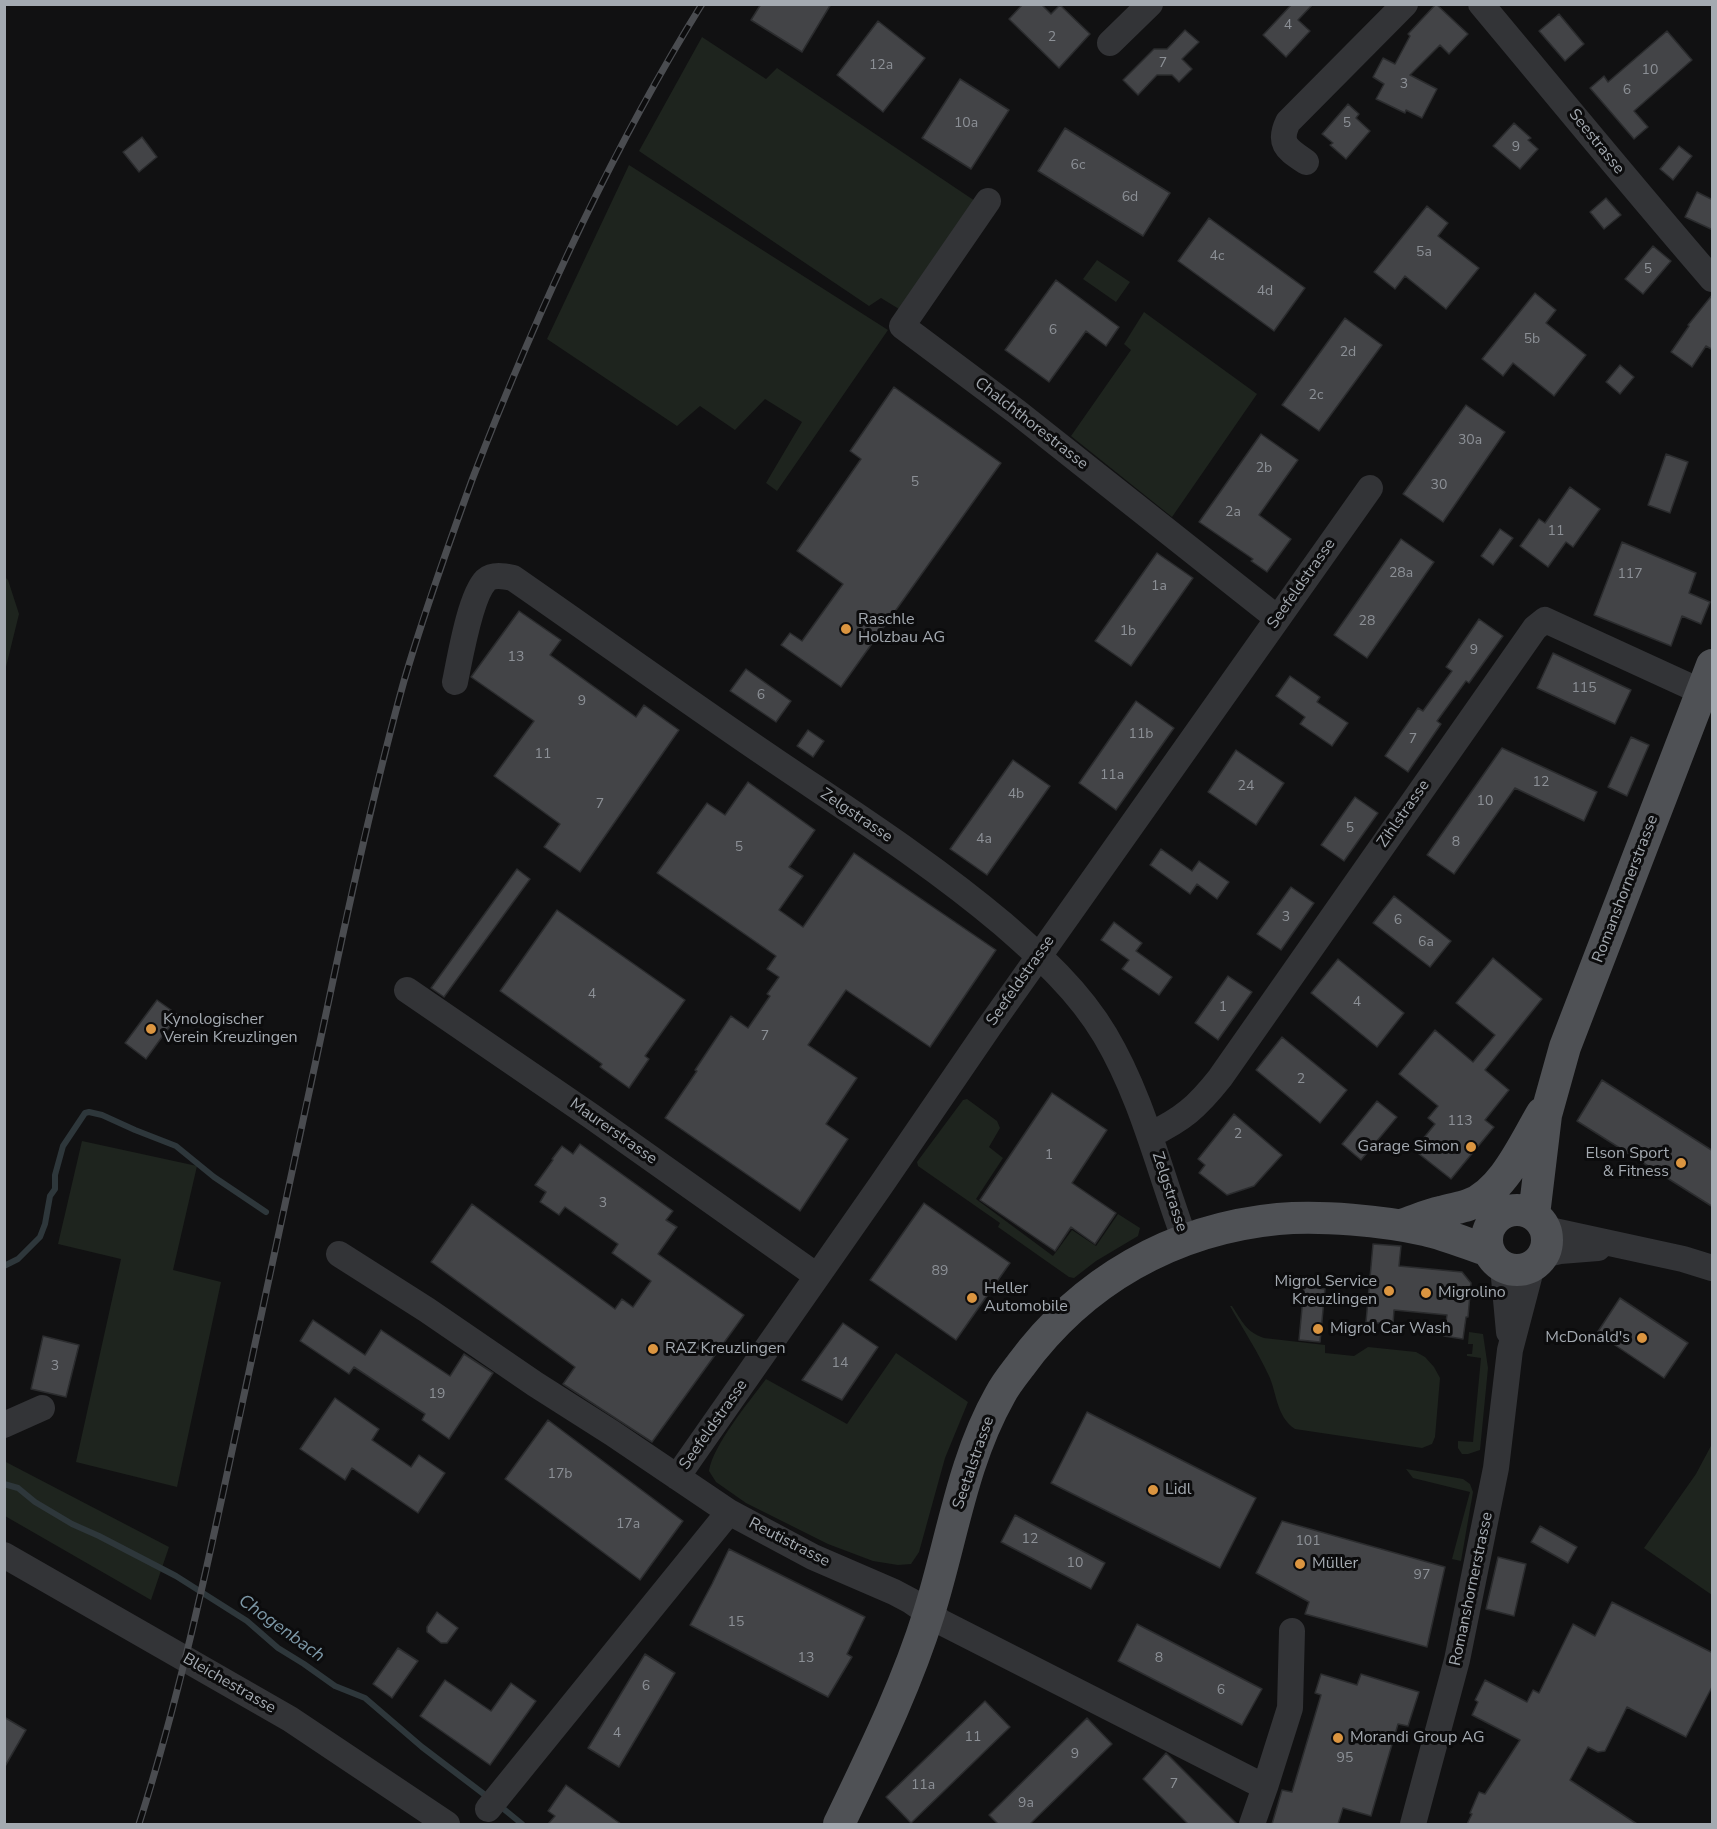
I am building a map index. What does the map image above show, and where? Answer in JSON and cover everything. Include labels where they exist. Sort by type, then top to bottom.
[{"type":"main road","name":"Romanshornerstrasse","points":[[1518,1239],[1548,1107],[1565,1047],[1707,678]]},
{"type":"main road","points":[[1414,1228],[1441,1211],[1469,1205],[1489,1192],[1504,1175],[1548,1107]]},
{"type":"main road","name":"Seetalstrasse","points":[[839,1824],[896,1706],[929,1614],[980,1435],[1001,1393],[1036,1344],[1059,1318],[1109,1277],[1140,1260],[1185,1240],[1229,1227],[1281,1219],[1332,1219],[1518,1239]]},
{"type":"street","points":[[1110,43],[1150,4]]},
{"type":"street","points":[[1305,162],[1287,148],[1284,142],[1283,135],[1288,122],[1405,4]]},
{"type":"street","name":"Seestrasse","points":[[1481,4],[1644,201],[1713,279]]},
{"type":"street","name":"Chalchthorestrasse","points":[[988,201],[902,326],[1017,412],[1277,618]]},
{"type":"street","name":"Seefeldstrasse","points":[[677,1477],[1039,955],[1370,488]]},
{"type":"street","name":"Zelgstrasse","points":[[454,682],[474,601],[481,587],[488,578],[499,575],[513,578],[964,891],[1039,955],[1068,984],[1105,1036],[1129,1083],[1150,1135],[1185,1240]]},
{"type":"street","name":"Zihlstrasse","points":[[1150,1135],[1188,1113],[1206,1096],[1220,1078],[1534,628],[1545,620],[1707,678]]},
{"type":"street","name":"Maurerstrasse","points":[[407,990],[818,1276]]},
{"type":"street","points":[[1518,1239],[1579,1249],[1622,1247],[1666,1255],[1713,1268]]},
{"type":"street","name":"Romanshornerstrasse","points":[[1413,1824],[1457,1660],[1496,1468],[1510,1350],[1518,1239]]},
{"type":"street","name":"Reutistrasse","points":[[339,1254],[427,1310],[729,1512],[813,1557],[894,1592],[941,1622],[1265,1787]]},
{"type":"street","points":[[4,1425],[42,1408]]},
{"type":"street","points":[[494,1801],[729,1512]]},
{"type":"street","name":"Bleichestrasse","points":[[4,1556],[290,1719],[447,1824]]},
{"type":"street","points":[[1252,1824],[1290,1708],[1292,1631]]},
{"type":"shaded area","points":[[702,37],[766,79],[777,68],[975,201],[899,309],[881,298],[869,306],[639,151]]},
{"type":"shaded area","points":[[629,165],[888,330],[777,491],[766,483],[802,422],[765,399],[735,430],[700,406],[677,426],[547,339]]},
{"type":"shaded area","points":[[1097,260],[1130,282],[1116,302],[1083,279]]},
{"type":"shaded area","points":[[1144,312],[1257,394],[1172,517],[1071,436],[1131,350],[1124,344]]},
{"type":"shaded area","points":[[5,577],[19,614],[5,671]]},
{"type":"shaded area","points":[[967,1099],[997,1121],[1000,1128],[989,1147],[1003,1158],[976,1199],[1053,1256],[1072,1230],[1096,1246],[1118,1214],[1140,1228],[1138,1236],[1096,1261],[1074,1278],[1069,1277],[998,1227],[1000,1223],[918,1166],[917,1162],[963,1100]]},
{"type":"shaded area","points":[[82,1141],[197,1166],[173,1270],[221,1282],[177,1487],[76,1462],[121,1259],[58,1244]]},
{"type":"shaded area","points":[[1230,1306],[1249,1329],[1264,1338],[1325,1345],[1325,1353],[1354,1356],[1368,1347],[1416,1352],[1425,1357],[1440,1378],[1435,1437],[1432,1444],[1422,1448],[1295,1429],[1284,1418],[1265,1367]]},
{"type":"shaded area","points":[[1469,1332],[1483,1334],[1488,1368],[1480,1450],[1462,1454],[1458,1448],[1458,1441],[1473,1442],[1481,1358],[1467,1356],[1467,1354],[1472,1354],[1473,1344],[1468,1344]]},
{"type":"shaded area","points":[[896,1353],[968,1402],[945,1458],[919,1552],[911,1564],[898,1565],[873,1561],[828,1544],[746,1503],[716,1482],[709,1471],[717,1449],[766,1379],[847,1424]]},
{"type":"shaded area","points":[[1712,1444],[1712,1595],[1644,1548],[1696,1474]]},
{"type":"shaded area","points":[[4,1461],[169,1547],[151,1600],[5,1516]]},
{"type":"shaded area","points":[[1406,1469],[1463,1479],[1470,1484],[1473,1492],[1461,1561],[1452,1559],[1470,1492],[1413,1478]]},
{"type":"building","points":[[761,4],[831,4],[802,52],[751,20]]},
{"type":"building","points":[[1023,4],[1041,4],[1051,14],[1060,5],[1090,34],[1059,68],[1009,19]]},
{"type":"building","points":[[1292,4],[1313,4],[1298,20],[1310,31],[1286,57],[1263,35]]},
{"type":"building","points":[[1436,4],[1468,34],[1449,54],[1440,45],[1410,75],[1437,89],[1422,118],[1406,110],[1405,113],[1376,99],[1384,84],[1373,77],[1383,58],[1395,64],[1410,36],[1408,34]]},
{"type":"building","points":[[1559,14],[1584,44],[1565,61],[1539,31]]},
{"type":"building","points":[[878,21],[925,58],[883,112],[837,75]]},
{"type":"building","points":[[1185,30],[1199,42],[1182,59],[1192,69],[1179,82],[1172,75],[1157,75],[1138,95],[1123,80],[1154,49],[1167,49]]},
{"type":"building","points":[[1667,31],[1692,60],[1634,111],[1648,127],[1634,139],[1590,88],[1604,76],[1608,82]]},
{"type":"building","points":[[960,79],[1009,110],[971,169],[922,138]]},
{"type":"building","points":[[1348,104],[1359,114],[1356,118],[1370,131],[1346,159],[1330,145],[1333,143],[1322,134]]},
{"type":"building","points":[[1514,123],[1531,138],[1528,140],[1538,149],[1520,169],[1493,146]]},
{"type":"building","points":[[1065,128],[1170,193],[1143,236],[1038,171]]},
{"type":"building","points":[[142,137],[157,157],[139,172],[123,152]]},
{"type":"building","points":[[1679,146],[1692,156],[1673,180],[1660,169]]},
{"type":"building","points":[[1697,192],[1713,200],[1713,230],[1685,217]]},
{"type":"building","points":[[1606,198],[1621,215],[1604,229],[1590,212]]},
{"type":"building","points":[[1427,206],[1448,223],[1438,236],[1479,268],[1446,309],[1405,276],[1395,289],[1374,272]]},
{"type":"building","points":[[1209,218],[1305,288],[1274,331],[1178,261]]},
{"type":"building","points":[[1653,246],[1671,261],[1643,294],[1625,279]]},
{"type":"building","points":[[1056,280],[1119,327],[1106,346],[1086,331],[1049,382],[1005,350]]},
{"type":"building","points":[[1535,293],[1556,310],[1546,323],[1586,355],[1554,396],[1513,363],[1503,376],[1482,359]]},
{"type":"building","points":[[1713,294],[1713,350],[1706,346],[1692,367],[1671,352],[1688,325]]},
{"type":"building","points":[[1345,318],[1382,345],[1319,431],[1282,405]]},
{"type":"building","points":[[1620,365],[1634,377],[1620,394],[1606,382]]},
{"type":"building","points":[[894,387],[1001,463],[841,687],[781,645],[790,633],[802,641],[843,584],[797,551],[861,459],[850,451]]},
{"type":"building","points":[[1466,405],[1505,432],[1443,522],[1403,494]]},
{"type":"building","points":[[1261,434],[1298,460],[1259,515],[1291,539],[1267,572],[1251,561],[1253,559],[1199,522]]},
{"type":"building","points":[[1666,454],[1688,462],[1670,513],[1648,505]]},
{"type":"building","points":[[1570,487],[1600,509],[1573,547],[1566,542],[1548,567],[1520,546],[1539,519],[1545,523]]},
{"type":"building","points":[[1500,529],[1513,538],[1493,565],[1481,556]]},
{"type":"building","points":[[1401,539],[1434,562],[1367,658],[1334,635]]},
{"type":"building","points":[[1622,542],[1696,573],[1689,593],[1710,602],[1701,624],[1682,616],[1671,646],[1594,615]]},
{"type":"building","points":[[1157,553],[1193,578],[1131,666],[1095,641]]},
{"type":"building","points":[[519,611],[561,640],[550,655],[636,717],[644,705],[679,730],[580,872],[544,847],[560,824],[494,776],[534,721],[471,677]]},
{"type":"building","points":[[1479,619],[1503,636],[1469,683],[1466,681],[1437,721],[1441,724],[1408,772],[1385,756],[1418,708],[1423,711],[1452,671],[1446,667]]},
{"type":"building","points":[[1553,653],[1631,690],[1615,724],[1537,688]]},
{"type":"building","points":[[746,669],[791,701],[776,722],[730,691]]},
{"type":"building","points":[[1290,676],[1320,697],[1317,702],[1348,723],[1332,746],[1300,724],[1305,717],[1276,696]]},
{"type":"building","points":[[1136,701],[1174,728],[1116,810],[1079,783]]},
{"type":"building","points":[[808,730],[824,741],[813,757],[797,746]]},
{"type":"building","points":[[1631,737],[1649,745],[1627,796],[1608,787]]},
{"type":"building","points":[[1502,748],[1597,792],[1584,821],[1515,788],[1454,874],[1427,855]]},
{"type":"building","points":[[1236,750],[1284,783],[1256,825],[1208,792]]},
{"type":"building","points":[[1013,760],[1050,786],[987,875],[950,849]]},
{"type":"building","points":[[748,782],[815,830],[789,867],[803,876],[779,910],[803,927],[854,853],[996,950],[930,1047],[846,990],[808,1045],[857,1078],[826,1124],[848,1139],[800,1211],[665,1118],[731,1016],[748,1028],[770,996],[767,994],[779,977],[767,969],[776,956],[657,873],[707,803],[725,815]]},
{"type":"building","points":[[1355,797],[1378,813],[1344,861],[1321,845]]},
{"type":"building","points":[[1161,849],[1192,871],[1199,861],[1229,882],[1217,899],[1197,884],[1190,894],[1150,865]]},
{"type":"building","points":[[517,869],[530,879],[444,997],[431,988]]},
{"type":"building","points":[[1291,887],[1314,903],[1281,950],[1257,934]]},
{"type":"building","points":[[1394,896],[1451,941],[1430,967],[1373,923]]},
{"type":"building","points":[[557,910],[685,1000],[645,1056],[649,1059],[629,1088],[600,1067],[602,1064],[500,991]]},
{"type":"building","points":[[1114,922],[1142,943],[1136,951],[1172,977],[1159,995],[1122,969],[1129,960],[1101,940]]},
{"type":"building","points":[[1493,958],[1542,999],[1485,1070],[1509,1090],[1485,1120],[1494,1127],[1451,1179],[1414,1150],[1435,1124],[1428,1118],[1438,1106],[1399,1074],[1435,1030],[1473,1062],[1495,1035],[1456,1003]]},
{"type":"building","points":[[1338,959],[1404,1013],[1377,1047],[1311,993]]},
{"type":"building","points":[[1228,976],[1252,992],[1218,1040],[1195,1023]]},
{"type":"building","name":"Kynologischer Verein Kreuzlingen","points":[[157,1000],[178,1015],[146,1059],[125,1043]]},
{"type":"building","points":[[1282,1037],[1347,1090],[1320,1123],[1256,1070]]},
{"type":"building","points":[[1602,1080],[1713,1151],[1713,1207],[1577,1121]]},
{"type":"building","points":[[1052,1093],[1107,1130],[1072,1183],[1116,1213],[1095,1244],[1071,1227],[1055,1251],[980,1200]]},
{"type":"building","points":[[1377,1101],[1397,1117],[1361,1160],[1342,1144]]},
{"type":"building","points":[[1234,1114],[1282,1155],[1254,1186],[1227,1195],[1199,1173],[1205,1165],[1198,1159]]},
{"type":"building","points":[[580,1144],[673,1211],[666,1220],[677,1227],[658,1254],[744,1315],[652,1442],[563,1384],[575,1367],[431,1262],[472,1204],[615,1309],[622,1299],[633,1307],[651,1281],[612,1253],[618,1244],[565,1207],[559,1215],[540,1202],[546,1192],[535,1185],[552,1159],[562,1146],[573,1154]]},
{"type":"building","points":[[924,1203],[1010,1263],[956,1340],[870,1280]]},
{"type":"building","points":[[1373,1244],[1401,1246],[1399,1266],[1462,1272],[1471,1283],[1468,1317],[1466,1317],[1463,1339],[1444,1336],[1447,1315],[1394,1310],[1393,1324],[1366,1322]]},
{"type":"building","points":[[1304,1287],[1325,1289],[1320,1342],[1299,1340]]},
{"type":"building","name":"McDonald's","points":[[1620,1298],[1688,1343],[1664,1378],[1597,1333]]},
{"type":"building","points":[[313,1320],[365,1355],[381,1330],[450,1376],[464,1354],[493,1373],[449,1439],[422,1420],[425,1414],[354,1367],[349,1374],[300,1341]]},
{"type":"building","points":[[843,1323],[878,1347],[842,1400],[802,1380]]},
{"type":"building","points":[[43,1336],[79,1345],[66,1397],[31,1389]]},
{"type":"building","points":[[335,1398],[379,1429],[372,1440],[411,1467],[419,1455],[445,1473],[418,1513],[352,1468],[345,1480],[300,1449]]},
{"type":"building","name":"Lidl","points":[[1087,1412],[1256,1498],[1220,1568],[1051,1483]]},
{"type":"building","points":[[548,1420],[683,1521],[640,1580],[505,1479]]},
{"type":"building","points":[[1015,1515],[1105,1563],[1091,1589],[1001,1542]]},
{"type":"building","points":[[1282,1521],[1445,1567],[1427,1647],[1305,1614],[1309,1602],[1256,1573]]},
{"type":"building","points":[[1540,1526],[1577,1547],[1568,1563],[1531,1542]]},
{"type":"building","points":[[729,1549],[865,1617],[847,1654],[852,1657],[828,1697],[690,1625]]},
{"type":"building","points":[[1498,1557],[1526,1564],[1514,1616],[1486,1609]]},
{"type":"building","points":[[1612,1602],[1713,1653],[1713,1685],[1686,1737],[1627,1707],[1605,1751],[1598,1752],[1588,1747],[1570,1780],[1637,1824],[1467,1824],[1479,1792],[1485,1794],[1520,1740],[1472,1715],[1478,1702],[1475,1700],[1485,1680],[1527,1702],[1533,1690],[1539,1693],[1573,1624],[1595,1636]]},
{"type":"building","points":[[437,1612],[458,1628],[447,1643],[441,1643],[427,1632],[427,1627]]},
{"type":"building","points":[[1137,1624],[1262,1689],[1242,1725],[1118,1661]]},
{"type":"building","points":[[398,1648],[418,1661],[392,1698],[373,1684]]},
{"type":"building","points":[[645,1654],[675,1673],[619,1767],[588,1748]]},
{"type":"building","points":[[1321,1674],[1357,1685],[1361,1674],[1419,1692],[1408,1726],[1398,1724],[1371,1816],[1343,1808],[1338,1824],[1272,1824],[1282,1790],[1292,1792],[1321,1695],[1315,1693]]},
{"type":"building","points":[[445,1680],[491,1711],[511,1683],[536,1701],[490,1765],[420,1716]]},
{"type":"building","points":[[985,1701],[1010,1727],[911,1823],[886,1797]]},
{"type":"building","points":[[4,1717],[26,1730],[4,1768]]},
{"type":"building","points":[[1087,1718],[1112,1744],[1030,1824],[998,1824],[989,1815]]},
{"type":"building","points":[[1166,1753],[1237,1824],[1188,1824],[1143,1779]]},
{"type":"building","points":[[566,1785],[621,1824],[548,1824],[555,1816],[548,1811]]},
{"type":"waterway","points":[[4,1266],[18,1259],[40,1237],[50,1196],[55,1189],[55,1175],[63,1146],[85,1113],[89,1112],[102,1115],[176,1146],[214,1177],[266,1212]]},
{"type":"waterway","name":"Chogenbach","points":[[4,1484],[18,1488],[35,1502],[72,1524],[176,1576],[247,1621],[278,1648],[335,1686],[365,1698],[422,1747],[489,1798]]},
{"type":"waterway","name":"Chogenbach","points":[[500,1806],[522,1824]]},
{"type":"railway","points":[[139,1824],[166,1732],[201,1592],[354,885],[404,681],[436,580],[472,480],[521,358],[605,177],[702,4]]},
{"type":"place","name":"Raschle Holzbau AG","points":[[846,629]]},
{"type":"place","name":"Kynologischer Verein Kreuzlingen","points":[[151,1029]]},
{"type":"place","name":"Garage Simon","points":[[1471,1147]]},
{"type":"place","name":"Elson Sport & Fitness","points":[[1681,1163]]},
{"type":"place","name":"Migrol Service Kreuzlingen","points":[[1389,1291]]},
{"type":"place","name":"Migrolino","points":[[1426,1293]]},
{"type":"place","name":"Heller Automobile","points":[[972,1298]]},
{"type":"place","name":"Migrol Car Wash","points":[[1318,1329]]},
{"type":"place","name":"McDonald's","points":[[1642,1338]]},
{"type":"place","name":"RAZ Kreuzlingen","points":[[653,1349]]},
{"type":"place","name":"Lidl","points":[[1153,1490]]},
{"type":"place","name":"Müller","points":[[1300,1564]]},
{"type":"place","name":"Morandi Group AG","points":[[1338,1738]]}]
